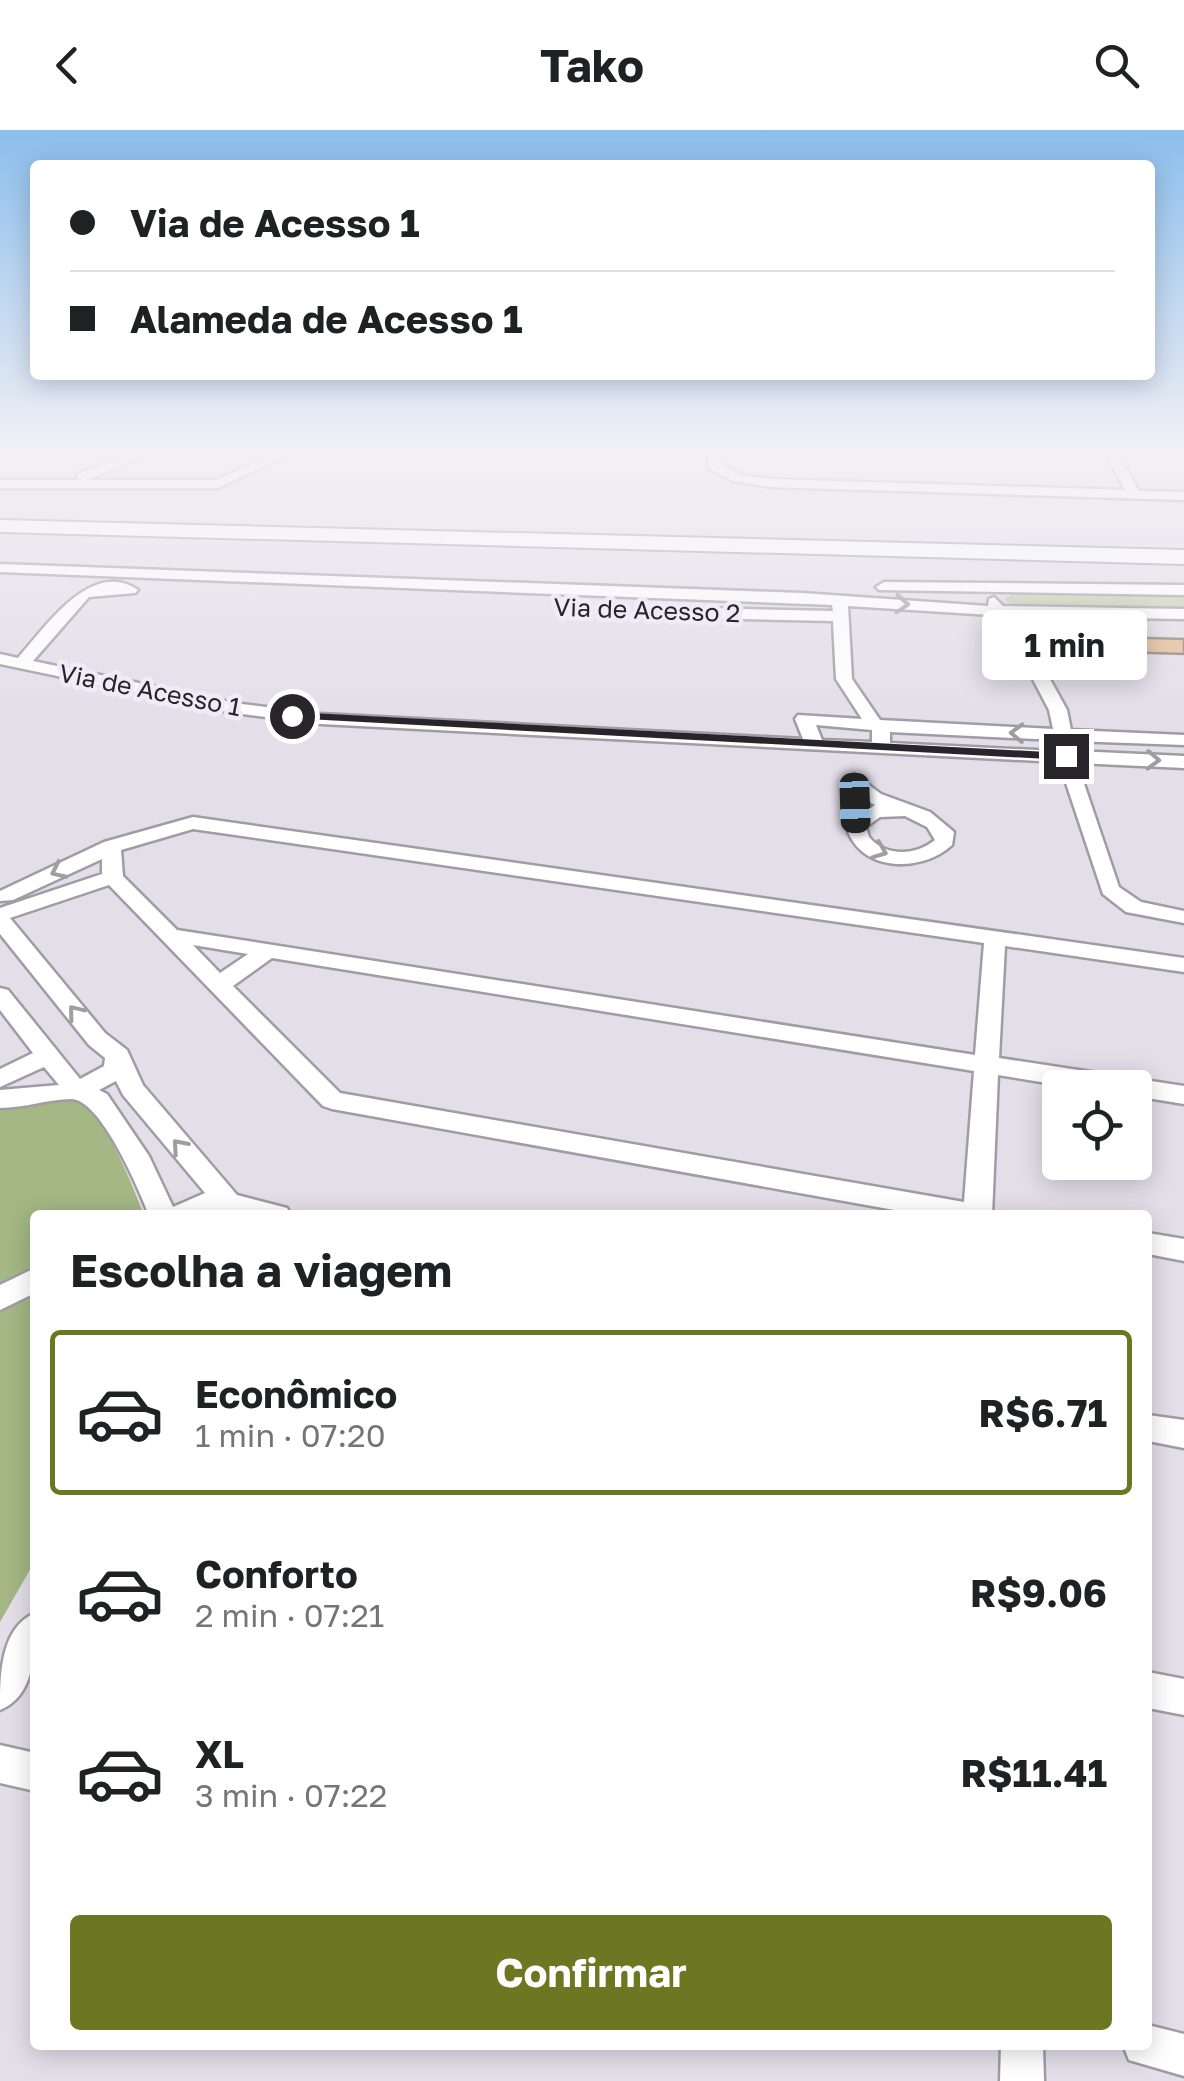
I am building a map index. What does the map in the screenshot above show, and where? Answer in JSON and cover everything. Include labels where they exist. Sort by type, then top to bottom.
[{"type":"highway","points":[[842,545],[1184,554]]},
{"type":"street","points":[[0,556],[996,611],[1184,614]]},
{"type":"street","points":[[0,568],[840,601],[1000,589],[1184,590]]},
{"type":"street","points":[[1000,589],[994,599],[1002,625],[1033,663],[1058,710],[1066,756],[1110,890],[1134,907],[1184,917]]},
{"type":"street","points":[[22,664],[80,596],[94,590],[462,603]]},
{"type":"street","points":[[840,601],[844,679],[878,725],[881,748]]},
{"type":"street","name":"Via de Acesso 2","points":[[686,612],[840,601]]},
{"type":"street","name":"Via de Acesso 1","points":[[0,659],[234,708],[321,720],[661,737]]},
{"type":"street","points":[[795,721],[844,679]]},
{"type":"street","points":[[795,721],[815,745]]},
{"type":"street","points":[[661,737],[722,735],[795,721],[1184,740]]},
{"type":"street","points":[[661,737],[1184,762]]},
{"type":"street","points":[[852,747],[856,834],[863,844],[892,857],[910,858],[939,850],[945,842],[944,832],[924,815],[879,802],[854,780]]},
{"type":"street","points":[[856,825],[875,811],[908,810]]},
{"type":"street","points":[[2,908],[111,846],[154,830],[193,823],[1184,965]]},
{"type":"street","points":[[111,846],[113,877],[332,1100],[950,1210]]},
{"type":"street","points":[[2,908],[113,877]]},
{"type":"street","points":[[2,908],[97,1039],[118,1056],[132,1089],[237,1208]]},
{"type":"street","points":[[175,936],[1042,1073]]},
{"type":"street","points":[[978,1210],[994,937]]},
{"type":"street","points":[[217,986],[266,952]]},
{"type":"street","points":[[0,995],[75,1089],[98,1100],[140,1162],[152,1210]]},
{"type":"street","points":[[8,1076],[47,1056]]},
{"type":"street","points":[[0,1099],[41,1096],[102,1080],[115,1070],[118,1056]]},
{"type":"street","points":[[8,1076],[41,1096]]},
{"type":"street","points":[[1152,1091],[1184,1095]]},
{"type":"street","points":[[190,1210],[200,1203],[237,1208]]},
{"type":"street","points":[[1152,1245],[1184,1250]]},
{"type":"street","points":[[0,1299],[30,1282]]},
{"type":"street","points":[[1152,1429],[1184,1434]]},
{"type":"street","points":[[0,1692],[30,1639]]},
{"type":"street","points":[[1152,1691],[1184,1697]]},
{"type":"street","points":[[0,1764],[30,1771]]},
{"type":"street","points":[[1152,2047],[1184,2055]]},
{"type":"street","points":[[1022,2050],[1022,2081]]},
{"type":"green space","points":[[1014,593],[1184,593],[1184,610],[1017,607],[1004,599]]},
{"type":"green space","points":[[71,1093],[106,1131],[142,1210],[30,1210],[30,1570],[0,1622],[0,1102]]},
{"type":"building","points":[[1081,636],[1184,639],[1184,654],[1087,651]]},
{"type":"route","points":[[292,716],[1066,756]]}]
